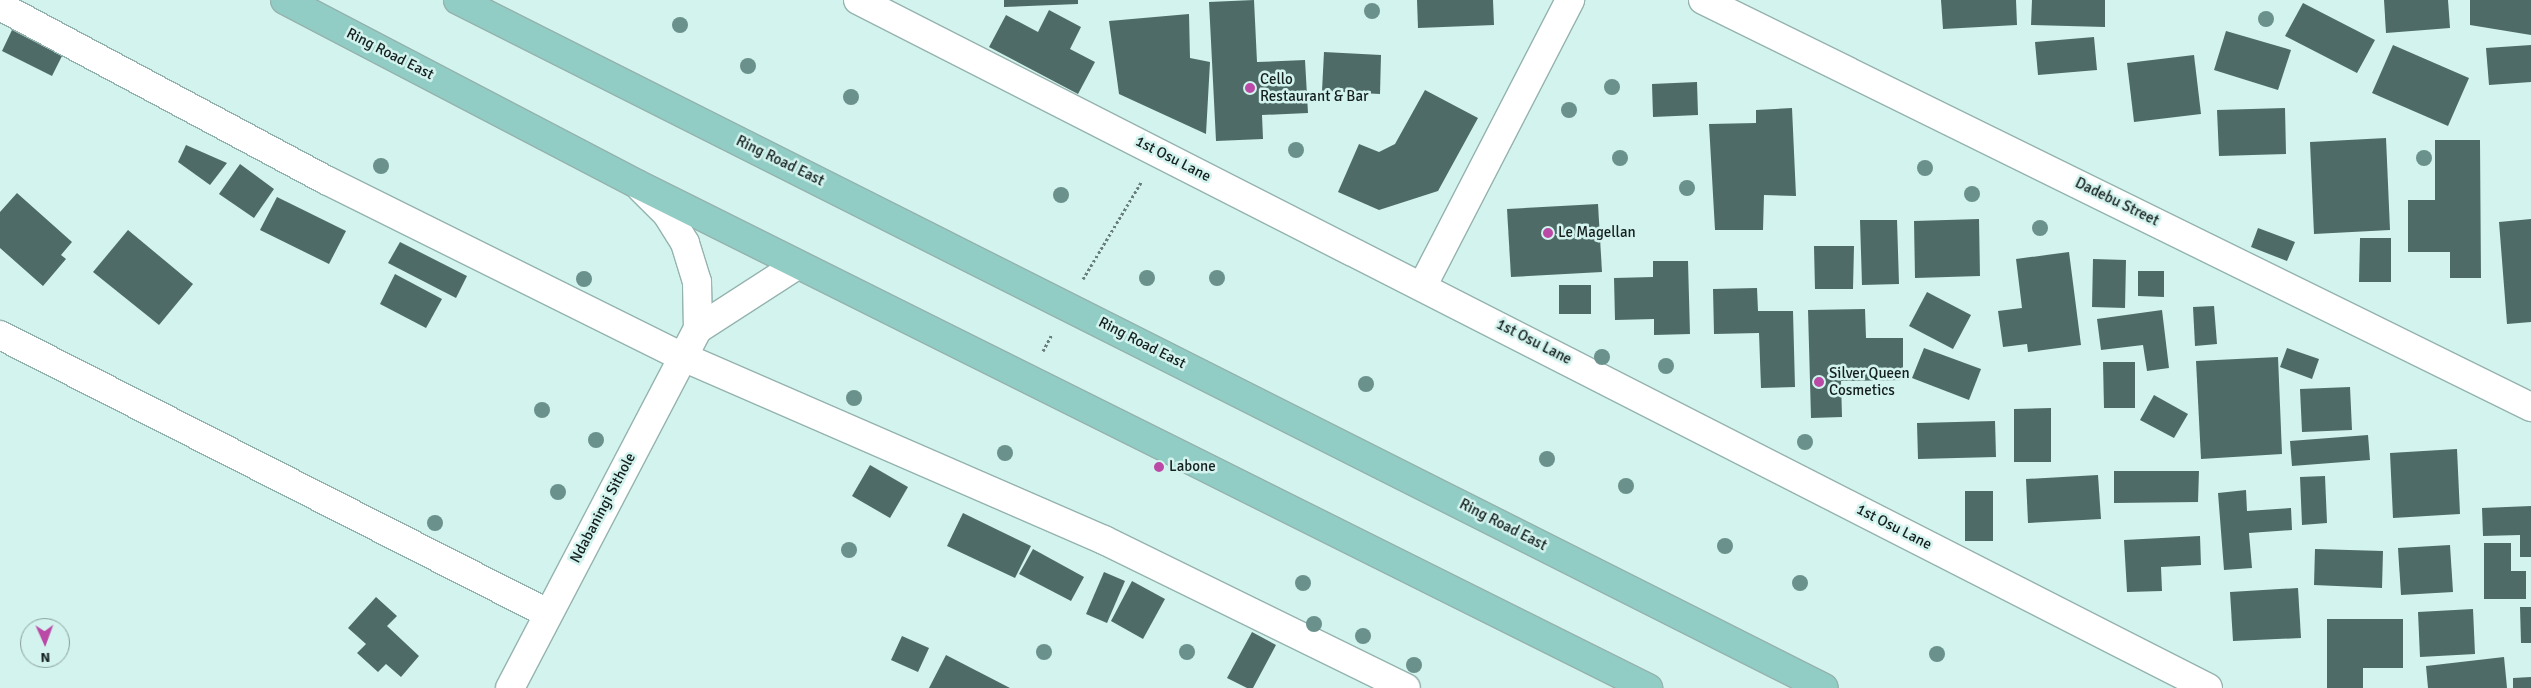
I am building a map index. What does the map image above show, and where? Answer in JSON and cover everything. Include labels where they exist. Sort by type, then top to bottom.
[{"type":"main road","name":"Ring Road East","points":[[285,0],[637,184],[797,265],[1030,376],[1648,688]]},
{"type":"main road","name":"Ring Road East","points":[[458,0],[1068,305],[1824,688]]},
{"type":"street","name":"1st Osu Lane","points":[[858,0],[1423,285],[2208,688]]},
{"type":"street","points":[[1423,285],[1570,0]]},
{"type":"street","name":"Dadebu Street","points":[[1703,0],[2531,407]]},
{"type":"street","points":[[0,6],[326,180],[682,357],[1104,540],[1406,688]]},
{"type":"street","points":[[637,184],[667,214],[685,243],[697,282],[698,329]]},
{"type":"street","name":"Ndabaningi Sithole","points":[[510,688],[547,613],[698,329],[797,265]]},
{"type":"street","points":[[0,335],[547,613]]},
{"type":"path","points":[[1030,376],[1068,305],[1158,152]]},
{"type":"building","points":[[1004,0],[1078,0],[1078,4],[1004,7]]},
{"type":"building","points":[[1254,0],[1257,62],[1305,60],[1308,113],[1262,115],[1263,139],[1216,141],[1209,2]]},
{"type":"building","points":[[1417,0],[1493,0],[1494,25],[1418,28]]},
{"type":"building","points":[[1941,0],[2016,0],[2017,25],[1943,29]]},
{"type":"building","points":[[2032,0],[2105,0],[2105,27],[2031,25]]},
{"type":"building","points":[[2384,0],[2448,0],[2450,28],[2386,33]]},
{"type":"building","points":[[2470,0],[2531,0],[2531,35],[2470,25]]},
{"type":"building","points":[[2303,3],[2375,40],[2357,73],[2285,36]]},
{"type":"building","points":[[1049,10],[1081,27],[1070,49],[1095,62],[1078,94],[989,47],[1006,15],[1038,32]]},
{"type":"building","points":[[1189,14],[1190,58],[1210,62],[1206,134],[1119,94],[1109,21]]},
{"type":"building","points":[[12,30],[62,56],[52,76],[2,51]]},
{"type":"building","points":[[2226,31],[2291,50],[2278,90],[2214,70]]},
{"type":"building","points":[[2094,37],[2097,70],[2038,75],[2035,42]]},
{"type":"building","points":[[2393,45],[2469,78],[2448,126],[2372,93]]},
{"type":"building","points":[[2531,45],[2531,82],[2489,85],[2486,48]]},
{"type":"building","points":[[1324,52],[1381,55],[1380,94],[1322,91]]},
{"type":"building","points":[[2194,55],[2201,114],[2134,122],[2127,63]]},
{"type":"building","points":[[1697,82],[1698,115],[1653,117],[1652,84]]},
{"type":"building","points":[[1425,90],[1478,118],[1438,191],[1379,210],[1338,192],[1359,144],[1379,152],[1395,144]]},
{"type":"building","points":[[1792,108],[1796,196],[1764,195],[1763,230],[1715,230],[1709,124],[1756,123],[1756,110]]},
{"type":"building","points":[[2285,108],[2286,154],[2219,156],[2217,110]]},
{"type":"building","points":[[2386,138],[2390,230],[2314,234],[2310,142]]},
{"type":"building","points":[[2435,140],[2480,140],[2481,278],[2450,278],[2450,252],[2408,252],[2408,200],[2435,200]]},
{"type":"building","points":[[186,145],[227,163],[210,185],[178,162]]},
{"type":"building","points":[[240,164],[274,189],[254,218],[219,194]]},
{"type":"building","points":[[17,193],[72,242],[61,255],[66,259],[43,286],[0,248],[0,212]]},
{"type":"building","points":[[277,197],[346,231],[329,264],[260,230]]},
{"type":"building","points":[[1598,204],[1602,272],[1511,277],[1507,209]]},
{"type":"building","points":[[1979,219],[1980,276],[1915,278],[1914,221]]},
{"type":"building","points":[[2531,219],[2531,322],[2507,324],[2499,222]]},
{"type":"building","points":[[1860,220],[1897,220],[1899,284],[1862,285]]},
{"type":"building","points":[[2258,228],[2295,242],[2287,261],[2251,247]]},
{"type":"building","points":[[128,230],[193,284],[159,325],[93,272]]},
{"type":"building","points":[[2360,238],[2391,238],[2391,282],[2359,282]]},
{"type":"building","points":[[400,242],[467,276],[456,298],[388,263]]},
{"type":"building","points":[[1814,246],[1854,246],[1853,289],[1815,289]]},
{"type":"building","points":[[2069,252],[2081,345],[2028,352],[2027,344],[2003,347],[1998,311],[2022,308],[2016,259]]},
{"type":"building","points":[[2093,259],[2126,260],[2125,308],[2092,307]]},
{"type":"building","points":[[1653,261],[1688,261],[1690,334],[1654,335],[1654,319],[1615,320],[1614,278],[1653,277]]},
{"type":"building","points":[[2138,271],[2164,271],[2164,297],[2138,296]]},
{"type":"building","points":[[395,274],[442,299],[426,328],[380,304]]},
{"type":"building","points":[[1559,285],[1591,285],[1591,314],[1559,314]]},
{"type":"building","points":[[1757,288],[1758,311],[1793,311],[1795,387],[1761,388],[1759,333],[1714,334],[1713,289]]},
{"type":"building","points":[[1927,292],[1971,315],[1953,349],[1909,326]]},
{"type":"building","points":[[2214,306],[2217,344],[2195,346],[2193,307]]},
{"type":"building","points":[[1865,309],[1866,338],[1903,338],[1903,380],[1841,381],[1842,417],[1811,418],[1808,310]]},
{"type":"building","points":[[2162,310],[2169,368],[2147,371],[2143,345],[2101,350],[2097,319]]},
{"type":"building","points":[[1924,348],[1981,369],[1969,400],[1912,378]]},
{"type":"building","points":[[2287,348],[2319,359],[2312,379],[2280,367]]},
{"type":"building","points":[[2278,357],[2282,454],[2201,459],[2196,361]]},
{"type":"building","points":[[2103,362],[2135,362],[2135,408],[2104,408]]},
{"type":"building","points":[[2350,387],[2352,430],[2302,432],[2300,389]]},
{"type":"building","points":[[2154,395],[2188,414],[2174,438],[2140,420]]},
{"type":"building","points":[[2051,408],[2051,462],[2014,462],[2014,409]]},
{"type":"building","points":[[1995,421],[1996,457],[1918,459],[1917,423]]},
{"type":"building","points":[[2368,435],[2370,460],[2292,466],[2290,441]]},
{"type":"building","points":[[2457,449],[2460,514],[2393,518],[2390,453]]},
{"type":"building","points":[[870,465],[908,487],[890,518],[852,496]]},
{"type":"building","points":[[2114,471],[2199,471],[2198,502],[2114,503]]},
{"type":"building","points":[[2098,475],[2101,519],[2028,523],[2026,479]]},
{"type":"building","points":[[2325,476],[2327,523],[2302,525],[2300,477]]},
{"type":"building","points":[[2246,490],[2247,511],[2291,508],[2292,530],[2249,533],[2252,568],[2224,570],[2218,493]]},
{"type":"building","points":[[1965,491],[1993,491],[1993,541],[1965,541]]},
{"type":"building","points":[[2531,506],[2531,557],[2520,557],[2520,535],[2483,536],[2482,508]]},
{"type":"building","points":[[963,513],[1031,546],[1015,578],[947,546]]},
{"type":"building","points":[[2200,536],[2201,565],[2161,567],[2162,591],[2127,592],[2124,540]]},
{"type":"building","points":[[2484,543],[2511,543],[2511,571],[2526,571],[2526,599],[2484,599]]},
{"type":"building","points":[[2450,545],[2453,592],[2401,595],[2398,548]]},
{"type":"building","points":[[1033,549],[1084,577],[1071,601],[1019,574]]},
{"type":"building","points":[[2315,549],[2383,551],[2382,588],[2314,585]]},
{"type":"building","points":[[1104,572],[1125,581],[1107,623],[1086,614]]},
{"type":"building","points":[[1132,581],[1165,599],[1143,639],[1111,621]]},
{"type":"building","points":[[2298,588],[2301,638],[2233,641],[2230,592]]},
{"type":"building","points":[[376,597],[397,616],[387,626],[419,656],[401,677],[386,664],[378,672],[357,653],[366,644],[348,628]]},
{"type":"building","points":[[2520,607],[2531,607],[2531,643],[2521,643]]},
{"type":"building","points":[[2473,609],[2475,654],[2420,657],[2418,612]]},
{"type":"building","points":[[2327,619],[2403,619],[2403,668],[2363,668],[2363,688],[2327,688]]},
{"type":"building","points":[[1252,632],[1276,645],[1253,688],[1247,688],[1227,678]]},
{"type":"building","points":[[902,636],[929,648],[918,672],[891,660]]},
{"type":"building","points":[[946,655],[1010,688],[929,688]]},
{"type":"building","points":[[2504,657],[2507,688],[2428,688],[2426,666]]},
{"type":"building","points":[[2531,677],[2531,688],[2513,688],[2513,678]]},
{"type":"place","name":"Cello Restaurant & Bar","points":[[1250,88]]},
{"type":"place","name":"Le Magellan","points":[[1548,233]]},
{"type":"place","name":"Silver Queen Cosmetics","points":[[1819,382]]},
{"type":"place","name":"Labone","points":[[1159,467]]}]
